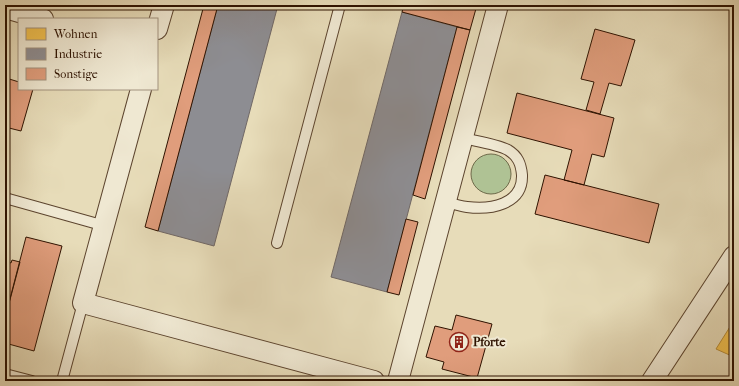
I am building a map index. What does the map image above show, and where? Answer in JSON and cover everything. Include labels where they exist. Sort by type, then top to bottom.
[{"type":"street","points":[[158,26],[164,5]]},
{"type":"street","points":[[398,381],[498,5]]},
{"type":"street","points":[[5,8],[40,18]]},
{"type":"street","points":[[141,90],[83,303],[374,381]]},
{"type":"street","points":[[652,381],[734,256]]},
{"type":"lane","points":[[277,243],[340,5]]},
{"type":"lane","points":[[446,202],[468,207],[487,208],[506,204],[516,197],[521,188],[522,166],[517,158],[507,150],[494,145],[463,138]]},
{"type":"lane","points":[[5,198],[105,226]]},
{"type":"lane","points":[[62,381],[83,303]]},
{"type":"lane","points":[[5,374],[32,381]]},
{"type":"green space","points":[[491,154],[502,157],[508,163],[511,174],[508,185],[502,191],[491,194],[480,191],[474,185],[471,174],[474,163],[480,157]]},
{"type":"building: Wohnen","points":[[734,322],[734,357],[716,349]]},
{"type":"building: Industrie","points":[[218,5],[278,5],[214,246],[158,231]]},
{"type":"building: Industrie","points":[[402,12],[457,27],[387,292],[331,277]]},
{"type":"building: Sonstige","points":[[204,5],[218,5],[158,231],[145,227]]},
{"type":"building: Sonstige","points":[[404,5],[477,5],[470,30],[402,12]]},
{"type":"building: Sonstige","points":[[457,27],[470,30],[425,199],[413,195]]},
{"type":"building: Sonstige","points":[[595,29],[635,40],[621,86],[609,83],[600,114],[586,110],[594,82],[581,79]]},
{"type":"building: Sonstige","points":[[5,74],[7,74],[6,78],[18,82],[18,90],[33,90],[21,131],[5,127]]},
{"type":"building: Sonstige","points":[[517,93],[614,118],[604,157],[592,154],[584,185],[564,180],[572,150],[507,133]]},
{"type":"building: Sonstige","points":[[545,175],[659,204],[649,243],[535,214]]},
{"type":"building: Sonstige","points":[[406,219],[418,222],[399,295],[387,292]]},
{"type":"building: Sonstige","points":[[26,237],[62,246],[34,351],[5,343],[5,318]]},
{"type":"building: Sonstige","points":[[12,260],[20,262],[7,311],[5,310],[5,261],[11,263]]},
{"type":"building: Sonstige","name":"Pforte","points":[[456,315],[492,324],[477,378],[442,369],[444,362],[426,357],[435,326],[452,330]]},
{"type":"place","name":"Pforte","points":[[459,342]]}]
